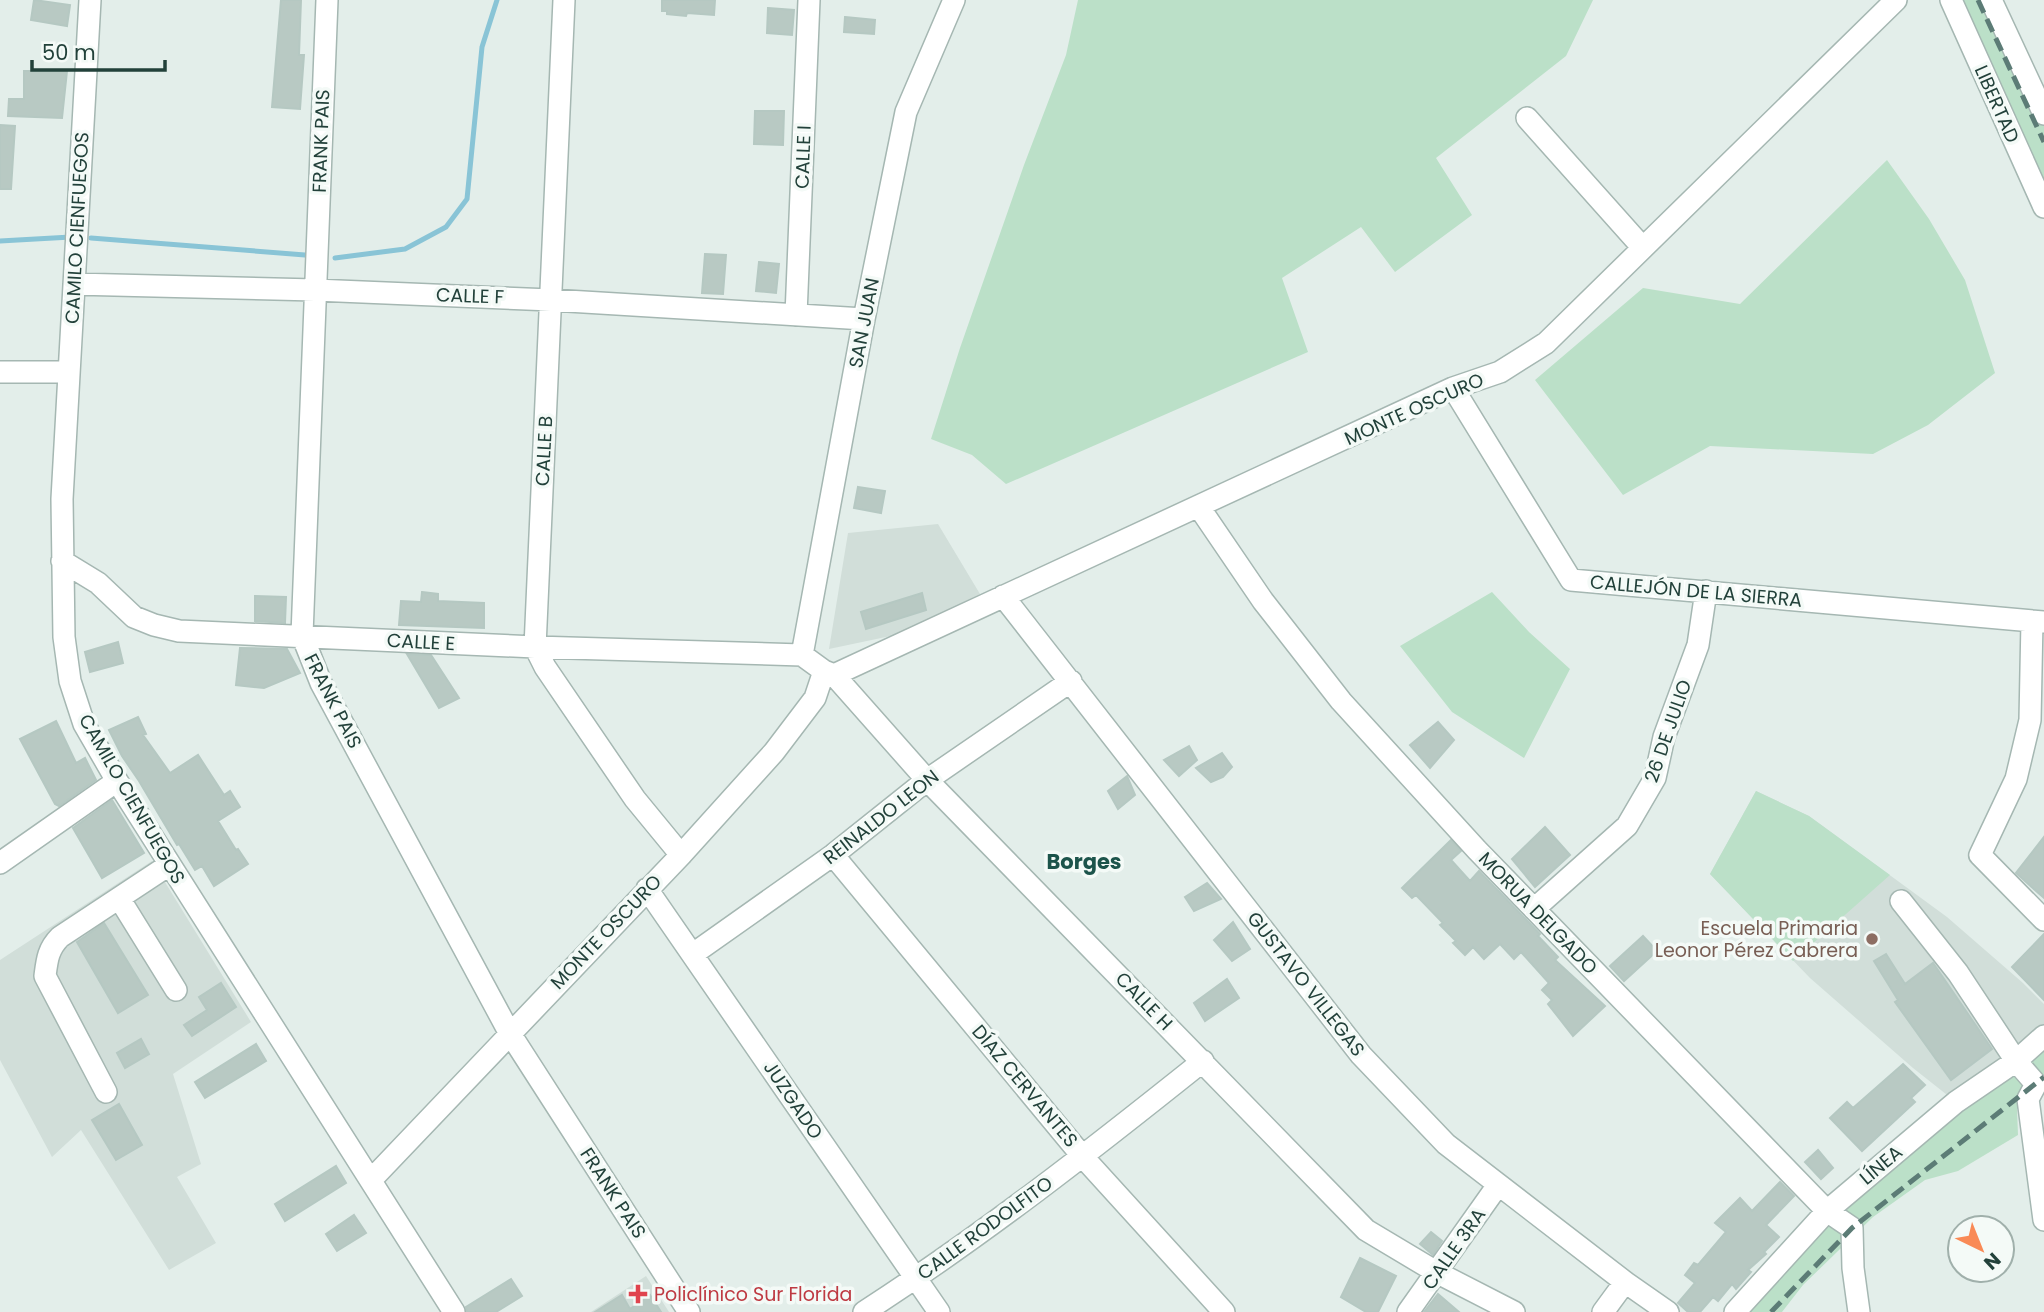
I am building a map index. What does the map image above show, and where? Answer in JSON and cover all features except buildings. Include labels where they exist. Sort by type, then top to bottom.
[{"type":"street","name":"CAMILO CIENFUEGOS","points":[[90,0],[68,372],[62,561],[64,637],[70,681],[84,724],[117,781],[454,1312]]},
{"type":"street","name":"FRANK PAIS","points":[[327,0],[302,635],[321,683],[509,1032],[689,1312]]},
{"type":"street","name":"CALLE B","points":[[536,647],[564,0]]},
{"type":"street","name":"CALLE I","points":[[796,315],[810,0]]},
{"type":"street","name":"SAN JUAN","points":[[802,655],[864,318],[906,112],[954,0]]},
{"type":"street","name":"MONTE OSCURO","points":[[370,1180],[681,855],[800,720],[829,673],[1199,507],[1454,388],[1500,372],[1546,343],[1896,0]]},
{"type":"street","name":"LIBERTAD","points":[[1951,0],[2044,207]]},
{"type":"street","points":[[1991,0],[2044,114]]},
{"type":"street","points":[[1527,118],[1643,248]]},
{"type":"street","name":"CALLE F","points":[[74,284],[551,300],[864,318]]},
{"type":"street","points":[[0,372],[68,372]]},
{"type":"street","name":"CALLEJÓN DE LA SIERRA","points":[[1454,388],[1571,580],[2038,621]]},
{"type":"street","name":"MORUA DELGADO","points":[[1199,507],[1264,601],[1341,701],[1534,909],[1827,1211],[1852,1228],[1853,1268],[1859,1312]]},
{"type":"street","name":"CALLE E","points":[[62,561],[98,583],[134,617],[179,631],[536,647],[802,655]]},
{"type":"street","name":"26 DE JULIO","points":[[1534,909],[1627,826],[1654,778],[1664,737],[1698,646],[1706,592]]},
{"type":"street","name":"GUSTAVO VILLEGAS","points":[[1003,596],[1361,1055],[1446,1144],[1668,1312]]},
{"type":"street","points":[[2038,621],[2030,720],[2016,779],[1980,855],[2044,920]]},
{"type":"street","points":[[536,647],[545,667],[635,799],[681,855]]},
{"type":"street","name":"CALLE H","points":[[802,655],[829,673],[927,780],[1366,1230],[1438,1273],[1514,1312]]},
{"type":"street","name":"REINALDO LEON","points":[[693,954],[833,855],[927,780],[1071,681]]},
{"type":"street","points":[[0,863],[117,781]]},
{"type":"street","name":"DÍAZ CERVANTES","points":[[833,855],[1083,1157],[1224,1312]]},
{"type":"street","points":[[106,1092],[45,976],[47,957],[51,946],[60,937],[169,865]]},
{"type":"street","name":"JUZGADO","points":[[647,889],[939,1312]]},
{"type":"street","points":[[119,898],[176,990]]},
{"type":"street","points":[[1901,901],[1958,973],[2016,1061],[2036,1084],[2028,1099],[2041,1156],[2044,1220]]},
{"type":"street","name":"LÍNEA","points":[[1735,1312],[1827,1211],[1956,1102],[2016,1061],[2044,1035]]},
{"type":"street","name":"CALLE RODOLFITO","points":[[864,1312],[915,1279],[1083,1157],[1203,1061]]},
{"type":"street","name":"CALLE 3RA","points":[[1408,1312],[1498,1185]]},
{"type":"street","points":[[1603,1312],[1625,1282]]},
{"type":"shaded area","points":[[938,524],[980,594],[900,634],[829,649],[848,533]]},
{"type":"shaded area","name":"Escuela Primaria Leonor Pérez Cabrera","points":[[1756,791],[1809,816],[1947,917],[2044,1004],[2044,1036],[1956,1102],[1913,1068],[1810,978],[1710,874]]},
{"type":"shaded area","points":[[152,861],[251,1022],[173,1074],[201,1164],[177,1177],[216,1243],[169,1270],[81,1130],[52,1157],[0,1060],[0,960]]},
{"type":"shaded area","name":"Policlínico Sur Florida","points":[[646,1276],[669,1312],[591,1312]]},
{"type":"green space","points":[[1078,0],[1593,0],[1566,56],[1436,158],[1472,215],[1395,272],[1361,227],[1282,278],[1308,352],[1006,484],[972,455],[931,439],[1024,165],[1066,55]]},
{"type":"green space","points":[[1951,0],[1991,0],[2044,114],[2044,207]]},
{"type":"green space","points":[[1887,160],[1929,219],[1965,280],[1995,373],[1928,425],[1873,454],[1710,446],[1623,495],[1535,380],[1643,288],[1740,304]]},
{"type":"green space","points":[[1492,592],[1529,632],[1570,669],[1524,758],[1452,712],[1400,646]]},
{"type":"green space","points":[[1756,791],[1809,816],[1890,875],[1793,961],[1710,874]]},
{"type":"green space","points":[[2044,1035],[2044,1092],[2017,1109],[2018,1135],[1958,1171],[1925,1180],[1873,1217],[1803,1285],[1782,1312],[1735,1312],[1827,1211]]},
{"type":"waterway","points":[[335,258],[405,249],[446,227],[467,199],[482,47],[497,0]]},
{"type":"waterway","points":[[0,241],[71,237]]},
{"type":"waterway","points":[[91,238],[305,255]]},
{"type":"railway","points":[[1978,0],[2044,142]]},
{"type":"railway","points":[[1771,1312],[1852,1228],[2044,1077]]},
{"type":"place","name":"Escuela Primaria Leonor Pérez Cabrera","points":[[1872,939]]},
{"type":"place","name":"Policlínico Sur Florida","points":[[638,1294]]},
{"type":"district","name":"Borges","points":[[1084,861]]}]
